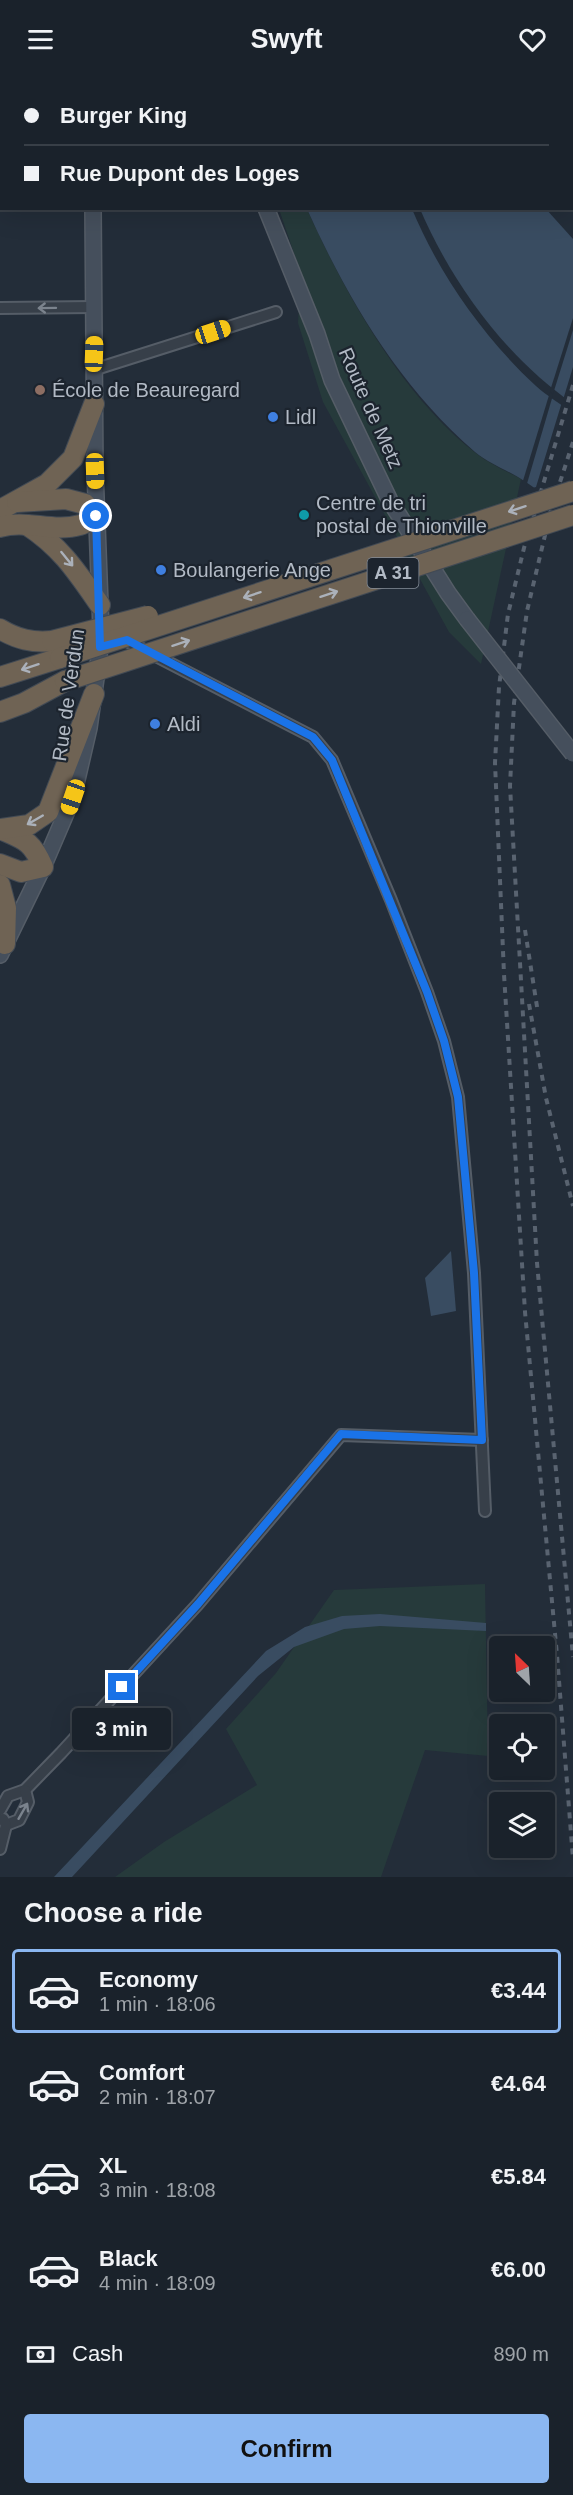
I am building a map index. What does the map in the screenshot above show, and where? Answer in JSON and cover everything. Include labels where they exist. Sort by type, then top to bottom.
[{"type":"highway","points":[[8,506],[54,479],[73,458],[94,404]]},
{"type":"highway","name":"A 31","points":[[56,650],[153,615],[173,621],[573,491]]},
{"type":"highway","points":[[0,527],[13,523],[63,527],[81,525],[96,516],[85,504],[66,499],[8,506]]},
{"type":"highway","name":"A 31","points":[[0,700],[65,681],[573,515]]},
{"type":"highway","points":[[25,523],[47,538],[66,556],[100,605]]},
{"type":"highway","points":[[0,629],[16,638],[40,642],[56,650]]},
{"type":"highway","points":[[0,677],[56,650]]},
{"type":"highway","points":[[0,712],[24,703],[65,681]]},
{"type":"highway","points":[[0,829],[29,825],[48,812],[94,694]]},
{"type":"highway","points":[[0,829],[35,849],[43,867],[21,872],[0,864]]},
{"type":"highway","points":[[0,885],[6,908],[2,949]]},
{"type":"main road","name":"Rue de Verdun","points":[[2,949],[43,867],[73,797],[89,728],[100,647],[93,370],[93,210]]},
{"type":"main road","name":"Route de Metz","points":[[267,210],[317,334],[332,380],[385,491],[448,593],[573,753]]},
{"type":"street","points":[[0,308],[94,307]]},
{"type":"street","points":[[93,370],[276,312]]},
{"type":"street","points":[[101,630],[127,640],[313,737],[332,760],[427,992],[444,1041],[458,1097],[474,1273],[486,1511]]},
{"type":"street","points":[[100,647],[127,640]]},
{"type":"street","points":[[0,1849],[6,1825],[0,1812],[8,1796],[25,1790],[198,1604],[341,1434],[482,1440]]},
{"type":"street","points":[[6,1825],[19,1820],[28,1802],[25,1790]]},
{"type":"green space","points":[[279,210],[307,210],[339,274],[378,342],[424,404],[477,454],[521,479],[481,664],[449,632],[323,402],[298,323],[301,274]]},
{"type":"green space","points":[[485,1584],[488,1756],[425,1750],[381,1877],[115,1877],[164,1842],[257,1785],[226,1729],[276,1673],[334,1590]]},
{"type":"water","points":[[307,210],[412,210],[449,281],[481,326],[536,386],[573,413],[573,519],[518,477],[475,452],[422,399],[378,340],[323,243]]},
{"type":"water","points":[[420,210],[547,210],[573,239],[573,404],[548,385],[503,341],[465,291],[433,237]]},
{"type":"water","points":[[451,1251],[456,1311],[431,1316],[425,1278]]},
{"type":"water","points":[[380,1614],[486,1623],[486,1631],[380,1626],[344,1629],[294,1647],[258,1676],[72,1877],[54,1877],[266,1651],[305,1627],[342,1616]]},
{"type":"pier","points":[[573,318],[573,330],[553,394],[550,391]]},
{"type":"pier","points":[[573,367],[573,407],[563,400]]},
{"type":"pier","points":[[550,392],[553,395],[526,487],[522,484]]},
{"type":"pier","points":[[562,402],[573,409],[573,522],[529,489],[536,487]]},
{"type":"railway","points":[[573,385],[524,548],[508,614],[499,687],[495,763],[504,974],[525,1312],[557,1655],[573,1859]]},
{"type":"railway","points":[[573,442],[551,510],[527,611],[514,703],[510,786],[537,1263],[573,1657]]},
{"type":"railway","points":[[525,930],[538,1013]]},
{"type":"railway","points":[[529,1004],[546,1098],[573,1206]]},
{"type":"place","name":"École de Beauregard","points":[[40,390]]},
{"type":"place","name":"Lidl","points":[[273,417]]},
{"type":"place","name":"Centre de tri postal de Thionville","points":[[304,515]]},
{"type":"place","name":"Boulangerie Ange","points":[[161,570]]},
{"type":"place","name":"Aldi","points":[[155,724]]},
{"type":"route","points":[[96,516],[100,647],[127,640],[313,737],[332,760],[391,900],[444,1041],[458,1097],[474,1273],[482,1440],[341,1434],[198,1604],[122,1687]]}]
